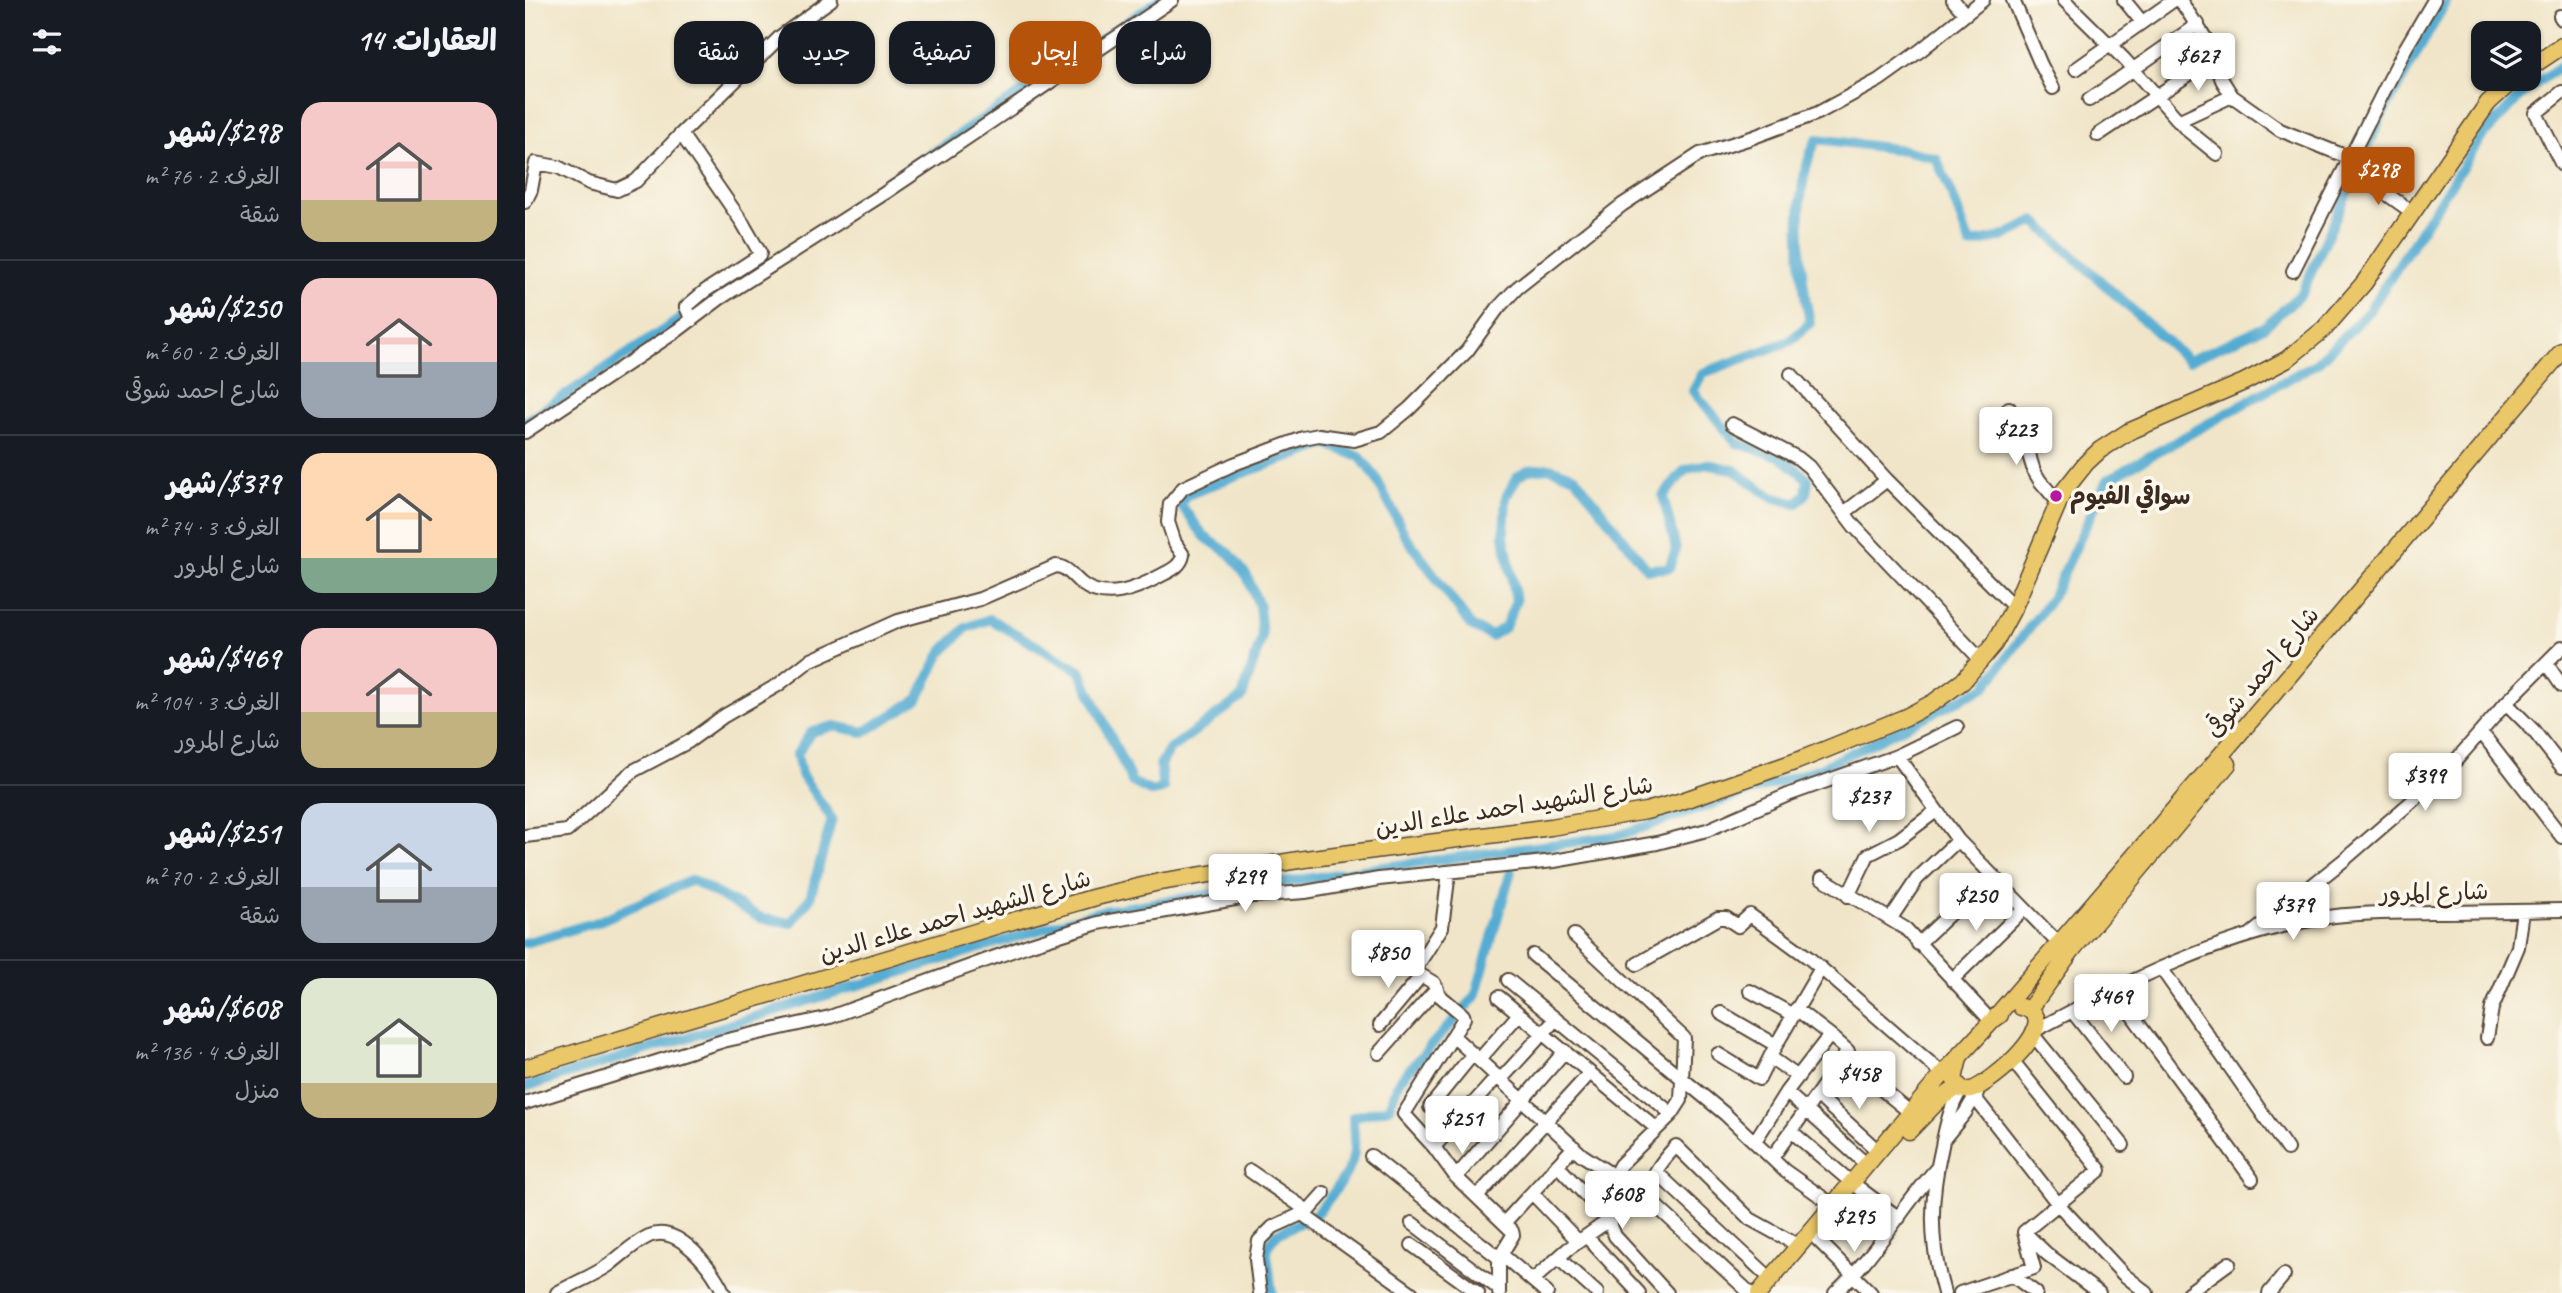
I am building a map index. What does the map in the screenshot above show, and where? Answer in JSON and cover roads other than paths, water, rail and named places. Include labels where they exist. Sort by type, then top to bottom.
[{"type":"main road","points":[[2541,60],[2562,46]]},
{"type":"main road","name":"شارع الشهيد احمد علاء الدين","points":[[525,1068],[1014,921],[1159,882],[1305,859],[1565,825],[1646,811],[1679,802],[1837,746],[1906,717],[1934,702],[1963,681],[1994,644],[2014,607],[2058,502],[2073,477],[2086,463],[2114,440],[2262,373],[2324,329],[2353,297],[2488,103],[2501,91]]},
{"type":"main road","name":"شارع احمد شوقى","points":[[1855,1186],[1878,1151],[1943,1074],[2060,945],[2562,351]]},
{"type":"main road","name":"شارع احمد شوقى","points":[[2029,1010],[2072,950],[2562,365]]},
{"type":"main road","points":[[1771,1286],[1833,1205],[1855,1186],[1934,1104],[1969,1089],[2012,1060],[2035,1033],[2036,1020],[2029,1010],[2017,1007],[1992,1021]]},
{"type":"main road","points":[[1960,1054],[1954,1075],[1969,1089]]},
{"type":"main road","points":[[1759,1293],[1771,1286],[1817,1239],[1855,1186]]},
{"type":"street","points":[[525,202],[531,190],[536,163],[558,167],[589,183],[617,190],[636,181],[781,36],[831,0]]},
{"type":"street","points":[[525,432],[690,316],[885,192],[1172,0]]},
{"type":"street","points":[[1953,0],[1965,14]]},
{"type":"street","points":[[525,836],[567,831],[633,771],[688,741],[724,716],[778,685],[809,661],[898,621],[980,599],[1056,566],[1063,567],[1091,589],[1107,594],[1133,588],[1176,567],[1183,555],[1171,534],[1169,511],[1174,497],[1183,488],[1243,460],[1303,438],[1319,435],[1354,440],[1381,432],[1409,410],[1461,357],[1483,332],[1498,308],[1517,288],[1622,205],[1700,154],[1818,113],[1868,86],[1921,50],[1983,0]]},
{"type":"street","points":[[2013,0],[2053,88]]},
{"type":"street","points":[[2064,0],[2110,44],[2178,121],[2217,154]]},
{"type":"street","points":[[2124,0],[2142,22]]},
{"type":"street","points":[[2076,69],[2173,0]]},
{"type":"street","points":[[2180,0],[2198,24],[2215,57],[2222,80],[2232,96],[2280,130],[2353,167],[2412,212]]},
{"type":"street","points":[[2293,271],[2353,167],[2405,50],[2434,0]]},
{"type":"street","points":[[2089,100],[2198,24]]},
{"type":"street","points":[[2098,135],[2215,57]]},
{"type":"street","points":[[2562,92],[2536,113],[2562,165]]},
{"type":"street","points":[[2178,121],[2232,96]]},
{"type":"street","points":[[681,134],[742,222],[760,253],[738,271],[705,291],[687,307],[690,316]]},
{"type":"street","points":[[1791,374],[1887,480],[2014,607]]},
{"type":"street","points":[[2009,408],[2040,481],[2058,502]]},
{"type":"street","points":[[1732,424],[1798,458],[1809,467],[1844,513],[1899,576],[1981,660]]},
{"type":"street","points":[[1844,513],[1887,480]]},
{"type":"street","points":[[2248,936],[2385,826],[2451,766],[2562,647]]},
{"type":"street","points":[[2546,663],[2562,686]]},
{"type":"street","points":[[2507,703],[2533,730],[2562,767]]},
{"type":"street","points":[[525,1103],[723,1041],[841,1014],[994,957],[1098,923],[1241,898],[1305,892],[1379,879],[1554,861],[1657,843],[1707,830],[1800,791],[1897,756],[1957,727]]},
{"type":"street","points":[[2481,732],[2562,837]]},
{"type":"street","points":[[1897,756],[1958,839],[2060,945]]},
{"type":"street","points":[[1848,896],[1868,855],[1899,839],[1935,811]]},
{"type":"street","points":[[1891,918],[1917,879],[1958,839]]},
{"type":"street","points":[[1449,872],[1442,927],[1414,969],[1434,983],[1439,995],[1460,1013],[1463,1020],[1404,1112],[1405,1117],[1434,1147],[1456,1177],[1504,1223],[1513,1236],[1500,1256],[1499,1291]]},
{"type":"street","points":[[1918,944],[1991,874]]},
{"type":"street","points":[[1822,878],[1906,929],[1992,1021]]},
{"type":"street","points":[[1952,980],[2024,909]]},
{"type":"street","name":"شارع المرور","points":[[2035,1033],[2113,989],[2161,968],[2248,936],[2295,924],[2348,915],[2562,910]]},
{"type":"street","points":[[2487,1038],[2492,1008],[2518,947],[2523,911]]},
{"type":"street","points":[[1637,964],[1718,918],[1726,918],[1738,926],[1750,915],[1821,968],[1943,1074]]},
{"type":"street","points":[[1533,1280],[1609,1220],[1614,1176],[1623,1160],[1672,1114],[1681,1100],[1684,1038],[1574,935]]},
{"type":"street","points":[[1533,955],[1755,1140],[1795,1179],[1833,1205]]},
{"type":"street","points":[[1718,1054],[1759,1079],[1821,968]]},
{"type":"street","points":[[2161,968],[2287,1149]]},
{"type":"street","points":[[1380,1025],[1421,976]]},
{"type":"street","points":[[1508,979],[1672,1114]]},
{"type":"street","points":[[1379,1054],[1437,988]]},
{"type":"street","points":[[2113,989],[2252,1179]]},
{"type":"street","points":[[1750,991],[1795,1012],[1849,1051],[1772,1158]]},
{"type":"street","points":[[1499,997],[1656,1128]]},
{"type":"street","points":[[2072,1011],[2125,1077]]},
{"type":"street","points":[[1721,1013],[1773,1051],[1798,1077]]},
{"type":"street","points":[[1430,1107],[1519,1014]]},
{"type":"street","points":[[1434,1147],[1556,1019]]},
{"type":"street","points":[[2035,1033],[2123,1145]]},
{"type":"street","points":[[1755,1140],[1786,1092],[1830,1035]]},
{"type":"street","points":[[1453,1036],[1574,1147],[1596,1166],[1614,1176]]},
{"type":"street","points":[[1456,1177],[1565,1051]]},
{"type":"street","points":[[1843,1058],[1911,1113]]},
{"type":"street","points":[[2012,1060],[2100,1170],[2024,1232]]},
{"type":"street","points":[[1477,1196],[1590,1073]]},
{"type":"street","points":[[1944,1293],[1934,1254],[1932,1201],[1948,1114],[1969,1089],[2058,1204],[2123,1274],[2147,1293]]},
{"type":"street","points":[[1786,1092],[1867,1165]]},
{"type":"street","points":[[1817,1095],[1878,1151]]},
{"type":"street","points":[[1791,1131],[1855,1186],[1899,1217]]},
{"type":"street","points":[[1750,1293],[1653,1203],[1651,1185],[1656,1172],[1661,1162],[1676,1146],[1750,1219],[1799,1246]]},
{"type":"street","points":[[1504,1223],[1574,1147]]},
{"type":"street","points":[[1371,1156],[1547,1293]]},
{"type":"street","points":[[1557,1165],[1609,1220],[1615,1236],[1667,1293]]},
{"type":"street","points":[[1835,1293],[1853,1276],[1937,1168]]},
{"type":"street","points":[[1250,1171],[1412,1293]]},
{"type":"street","points":[[1656,1172],[1771,1286]]},
{"type":"street","points":[[1260,1293],[1256,1259],[1259,1241],[1273,1227],[1305,1212],[1324,1193]]},
{"type":"street","points":[[1532,1193],[1639,1293]]},
{"type":"street","points":[[1412,1223],[1499,1291]]},
{"type":"street","points":[[1960,1293],[2034,1268],[2024,1232]]},
{"type":"street","points":[[2024,1232],[2057,1262],[2099,1293]]},
{"type":"street","points":[[557,1293],[599,1271],[643,1239],[656,1234],[676,1238],[688,1245],[711,1272],[724,1293]]},
{"type":"street","points":[[1817,1239],[1871,1293]]},
{"type":"street","points":[[1412,1245],[1478,1293]]},
{"type":"street","points":[[1558,1258],[1597,1293]]},
{"type":"street","points":[[2188,1293],[2206,1288],[2229,1263]]},
{"type":"street","points":[[2012,1275],[2036,1293]]},
{"type":"street","points":[[2269,1293],[2284,1275]]},
{"type":"waterway","points":[[850,208],[1160,0]]},
{"type":"waterway","points":[[525,943],[597,922],[692,880],[761,918],[791,923],[810,898],[832,819],[801,774],[797,754],[811,732],[834,726],[864,732],[918,699],[941,653],[966,628],[990,619],[1080,671],[1132,782],[1152,792],[1163,788],[1160,765],[1170,749],[1242,697],[1262,637],[1259,606],[1247,576],[1230,554],[1205,537],[1180,504],[1187,495],[1237,475],[1327,444],[1360,457],[1375,476],[1405,535],[1471,626],[1491,636],[1505,627],[1516,601],[1504,536],[1506,497],[1517,477],[1528,470],[1550,468],[1575,477],[1647,569],[1669,568],[1676,549],[1663,496],[1685,470],[1707,464],[1734,470],[1772,497],[1796,504],[1806,494],[1808,479],[1781,457],[1737,443],[1693,391],[1703,373],[1790,341],[1810,323],[1803,279],[1800,205],[1803,181],[1817,139],[1904,150],[1936,158],[1970,244],[2002,237],[2035,221],[2188,361],[2264,327],[2302,293],[2382,115],[2447,0]]},
{"type":"waterway","points":[[525,1087],[1098,912],[1369,869],[1617,836],[1821,768],[1985,687],[2053,596],[2107,480],[2317,363],[2369,311],[2480,139],[2523,93],[2562,65]]},
{"type":"waterway","points":[[525,422],[694,310]]},
{"type":"waterway","points":[[1312,1217],[1336,1189],[1351,1164],[1354,1148],[1353,1117],[1389,1108],[1399,1081],[1475,997],[1511,871]]},
{"type":"waterway","points":[[1272,1293],[1266,1248],[1277,1234],[1305,1220]]},
{"type":"place","name":"سواقي الفيوم","points":[[2056,496]]}]
